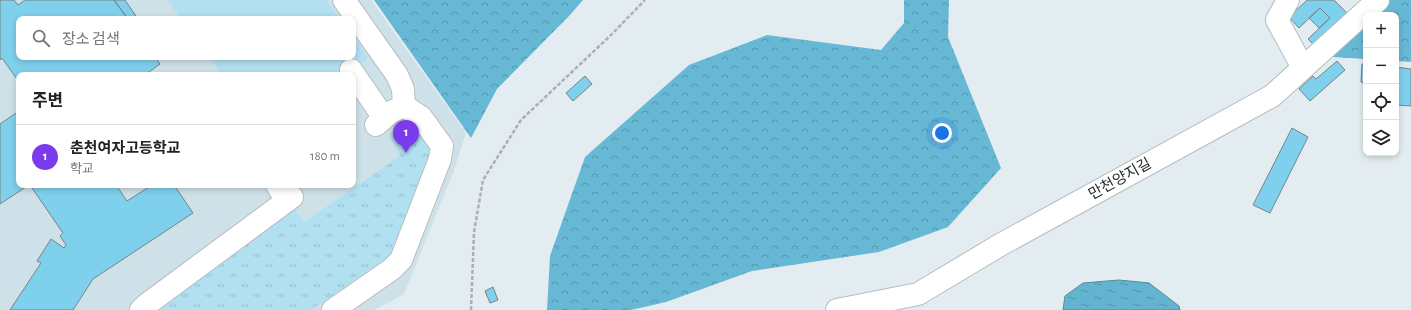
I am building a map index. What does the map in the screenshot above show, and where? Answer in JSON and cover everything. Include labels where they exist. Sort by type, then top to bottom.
[{"type":"street","points":[[344,0],[355,16]]},
{"type":"street","points":[[1288,0],[1277,20],[1303,68]]},
{"type":"street","name":"만천양지길","points":[[837,310],[918,294],[1000,244],[1272,96],[1378,0]]},
{"type":"street","points":[[356,17],[397,75],[403,89],[404,106]]},
{"type":"street","points":[[356,79],[380,122],[391,112],[404,106]]},
{"type":"street","points":[[333,310],[392,269],[401,260],[440,159],[442,146],[421,117],[404,106]]},
{"type":"street","points":[[141,310],[285,194]]},
{"type":"path","points":[[471,310],[474,232],[484,180],[521,120],[610,36],[645,0]]},
{"type":"shaded area","points":[[0,0],[371,0],[466,133],[453,173],[404,294],[375,310],[0,310]]},
{"type":"green space","points":[[168,0],[326,0],[338,16],[179,16]]},
{"type":"green space","points":[[374,0],[583,0],[497,89],[471,138]]},
{"type":"green space","points":[[904,0],[949,0],[948,37],[1001,168],[948,227],[879,252],[752,271],[666,302],[631,310],[547,310],[550,256],[585,157],[689,65],[767,35],[881,50],[904,23]]},
{"type":"green space","points":[[1386,0],[1411,0],[1411,62],[1399,61],[1399,12],[1373,12]]},
{"type":"green space","points":[[1363,22],[1363,59],[1333,57],[1332,54]]},
{"type":"green space","points":[[356,41],[368,58],[348,72],[220,72],[211,60],[356,60]]},
{"type":"green space","points":[[406,124],[416,126],[433,148],[395,249],[383,261],[311,310],[153,310],[293,207],[304,222],[353,188],[356,188],[356,186],[400,156],[389,135]]},
{"type":"water","points":[[1119,280],[1149,283],[1179,306],[1180,310],[1063,310],[1065,296],[1083,283]]},
{"type":"building","points":[[0,0],[14,0],[18,5],[25,0],[114,0],[126,16],[16,16],[16,60],[157,60],[160,64],[149,72],[16,72],[16,78],[2,58],[0,60]]},
{"type":"building","points":[[114,0],[125,0],[136,16],[126,16]]},
{"type":"building","points":[[1307,0],[1334,0],[1349,15],[1316,47],[1308,39],[1330,18],[1320,8],[1299,28],[1289,17]]},
{"type":"building","points":[[1320,8],[1330,18],[1319,28],[1309,18]]},
{"type":"building","points":[[1337,61],[1345,70],[1310,101],[1299,89],[1313,76],[1316,79]]},
{"type":"building","points":[[1362,64],[1363,64],[1363,82],[1361,82]]},
{"type":"building","points":[[1399,67],[1411,69],[1411,106],[1399,105]]},
{"type":"building","points":[[585,76],[592,84],[573,101],[566,93]]},
{"type":"building","points":[[16,113],[16,188],[24,188],[0,204],[0,124]]},
{"type":"building","points":[[1292,128],[1308,137],[1270,213],[1253,205]]},
{"type":"building","points":[[32,188],[118,188],[127,201],[147,188],[176,188],[193,213],[93,279],[73,310],[10,310],[41,263],[37,261],[51,239],[64,248],[66,245],[60,236],[63,233]]},
{"type":"building","points":[[493,287],[498,300],[490,303],[485,291]]},
{"type":"place","name":"춘천여자고등학교","points":[[406,153]]}]
